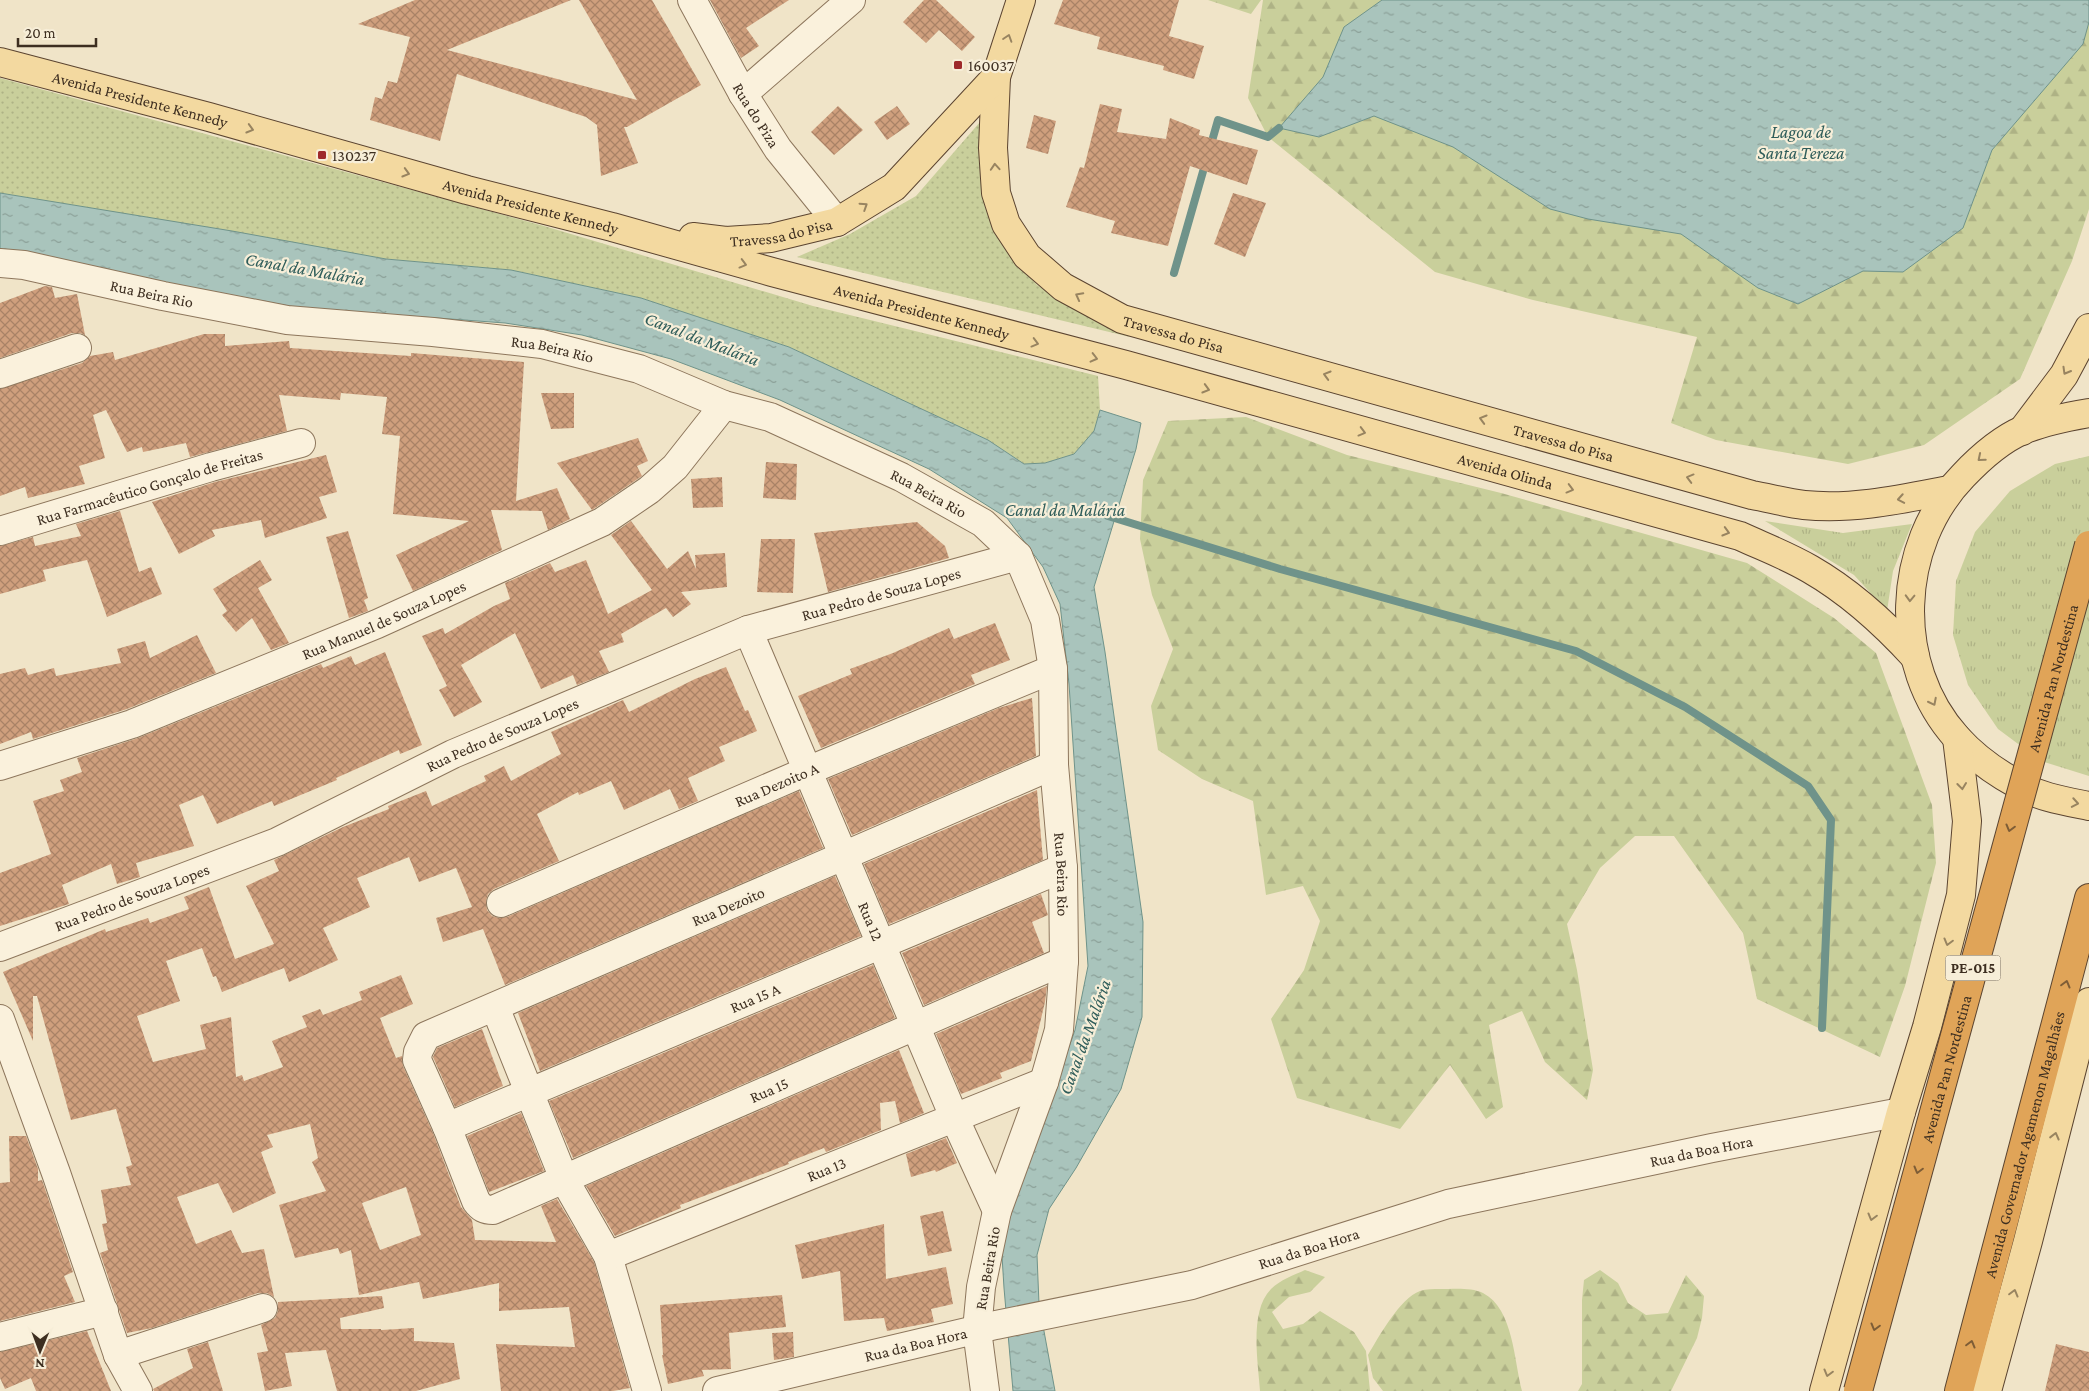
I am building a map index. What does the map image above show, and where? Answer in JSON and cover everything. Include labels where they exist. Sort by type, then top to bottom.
[{"type":"highway","name":"Avenida Pan Nordestina","points":[[1858,1391],[2089,545]]},
{"type":"highway","name":"Avenida Governador Agamenon Magalhães","points":[[1959,1391],[2089,898]]},
{"type":"main road","points":[[996,77],[1021,0]]},
{"type":"main road","name":"Avenida Presidente Kennedy","points":[[2,61],[467,190],[612,227],[1062,350]]},
{"type":"main road","name":"Travessa do Pisa","points":[[612,227],[726,241],[771,238],[836,222],[894,187],[996,77]]},
{"type":"main road","name":"Travessa do Pisa","points":[[996,77],[993,148],[996,193],[1006,224],[1027,256],[1063,287],[1122,319],[1233,348],[1752,494],[1805,505],[1840,506],[1882,503],[1949,490]]},
{"type":"main road","points":[[2022,431],[2064,375],[2089,328]]},
{"type":"main road","name":"Avenida Olinda","points":[[1062,350],[1126,365],[1740,536],[1810,569],[1847,592],[1890,629],[1915,657]]},
{"type":"main road","points":[[2089,414],[2060,418],[2022,431],[1982,456],[1949,490],[1930,520],[1918,553],[1910,588],[1910,623],[1915,657],[1928,693],[1939,713],[1957,738],[1985,764],[2018,785],[2054,800],[2089,806]]},
{"type":"main road","name":"Avenida Pan Nordestina","points":[[1824,1391],[1901,1112],[1927,1026],[1961,895],[1967,822],[1957,738]]},
{"type":"main road","points":[[1987,1391],[2089,1002]]},
{"type":"street","name":"Rua do Piza","points":[[692,0],[743,94],[778,149],[836,222]]},
{"type":"street","points":[[743,94],[850,0]]},
{"type":"street","name":"Rua Beira Rio","points":[[0,262],[24,265],[164,296],[287,320],[433,332],[542,344],[639,369],[724,405],[770,417],[901,477],[983,523],[1018,556],[1045,620],[1052,669],[1054,765],[1064,868],[1064,961],[1059,1030],[1044,1082],[997,1212],[981,1287],[986,1327],[985,1391]]},
{"type":"street","points":[[0,374],[76,348]]},
{"type":"street","name":"Rua Manuel de Souza Lopes","points":[[0,766],[132,724],[377,624],[602,522],[649,490],[675,467],[724,405]]},
{"type":"street","name":"Rua Farmacêutico Gonçalo de Freitas","points":[[0,531],[211,467],[301,443]]},
{"type":"street","name":"Rua Pedro de Souza Lopes","points":[[0,947],[277,842],[453,754],[748,630],[1018,556]]},
{"type":"street","name":"Rua 12","points":[[748,630],[954,1117],[997,1212]]},
{"type":"street","name":"Rua Dezoito A","points":[[501,903],[1052,669]]},
{"type":"street","name":"Rua Dezoito","points":[[447,1127],[417,1060],[418,1052],[426,1036],[1054,765]]},
{"type":"street","name":"Rua 15 A","points":[[447,1127],[1064,868]]},
{"type":"street","name":"Rua 15","points":[[447,1127],[476,1201],[480,1207],[493,1210],[1064,961]]},
{"type":"street","points":[[495,1007],[564,1179],[608,1256],[647,1391]]},
{"type":"street","points":[[0,1018],[118,1355],[138,1391]]},
{"type":"street","name":"Rua 13","points":[[608,1256],[1044,1082]]},
{"type":"street","name":"Rua da Boa Hora","points":[[717,1391],[986,1327],[1192,1285],[1448,1204],[1712,1148],[1901,1112]]},
{"type":"street","points":[[118,1355],[263,1308]]},
{"type":"street","points":[[0,1337],[104,1311]]},
{"type":"green space","points":[[1208,0],[1261,0],[1251,14]]},
{"type":"green space","points":[[1263,0],[2089,0],[2089,209],[2072,261],[2020,379],[1924,445],[1848,464],[1716,440],[1671,423],[1697,337],[1533,300],[1435,272],[1268,137],[1248,98]]},
{"type":"green space","points":[[0,78],[544,226],[813,306],[1098,376],[1100,410],[1094,431],[1074,454],[1045,463],[1024,464],[988,440],[789,347],[641,298],[511,270],[386,259],[0,193]]},
{"type":"green space","points":[[980,122],[985,207],[999,240],[1037,285],[1130,337],[797,257],[850,234],[916,196]]},
{"type":"green space","points":[[1246,417],[1347,455],[1501,493],[1747,563],[1834,618],[1876,653],[1932,805],[1936,863],[1905,986],[1880,1057],[1757,999],[1743,933],[1674,836],[1635,836],[1600,868],[1567,924],[1577,970],[1593,1070],[1587,1100],[1545,1062],[1522,1011],[1489,1025],[1503,1107],[1486,1119],[1450,1065],[1400,1129],[1297,1098],[1271,1019],[1304,970],[1320,921],[1303,886],[1266,895],[1253,801],[1202,779],[1158,750],[1151,706],[1173,649],[1152,595],[1140,539],[1143,480],[1168,421]]},
{"type":"green space","points":[[2089,456],[2089,776],[2041,761],[1998,729],[1968,685],[1953,635],[1956,581],[1975,532],[2010,491],[2055,464]]},
{"type":"green space","points":[[1765,521],[1843,533],[1912,524],[1893,571],[1887,611],[1854,575]]},
{"type":"green space","points":[[1305,1270],[1325,1277],[1310,1292],[1289,1297],[1272,1312],[1283,1329],[1303,1324],[1320,1311],[1354,1332],[1366,1351],[1370,1391],[1260,1391],[1256,1337],[1257,1323],[1264,1299],[1275,1286]]},
{"type":"green space","points":[[1600,1270],[1618,1283],[1628,1303],[1646,1315],[1668,1313],[1686,1275],[1704,1296],[1702,1318],[1697,1338],[1671,1391],[1578,1391],[1582,1384],[1582,1300],[1584,1280]]},
{"type":"green space","points":[[1427,1289],[1462,1289],[1483,1293],[1501,1311],[1511,1337],[1522,1391],[1383,1391],[1373,1378],[1368,1355],[1390,1319],[1412,1295],[1420,1291]]},
{"type":"water","name":"Lagoa de Santa Tereza","points":[[1382,0],[2089,0],[2089,22],[2083,44],[1992,150],[1963,228],[1903,272],[1863,271],[1798,304],[1758,288],[1681,234],[1588,219],[1550,209],[1453,147],[1374,116],[1319,137],[1279,128],[1323,77],[1344,27]]},
{"type":"water","name":"Canal da Malária","points":[[0,193],[232,231],[386,259],[511,270],[641,298],[789,347],[988,440],[1024,464],[1045,463],[1074,454],[1094,431],[1100,410],[1141,423],[1136,449],[1094,587],[1143,922],[1142,1017],[1121,1089],[1076,1168],[1049,1209],[1037,1255],[1039,1304],[1055,1391],[1013,1391],[1001,1240],[1075,1030],[1088,966],[1069,684],[1060,604],[1043,567],[1007,518],[929,469],[780,400],[671,359],[582,335],[505,323],[300,308],[0,252]]},
{"type":"building","points":[[415,0],[571,0],[447,50],[637,100],[579,0],[652,0],[701,85],[624,127],[638,163],[601,176],[597,125],[586,117],[457,74],[440,141],[370,120],[375,97],[382,99],[388,81],[397,83],[410,37],[358,24]]},
{"type":"building","points":[[710,0],[789,0],[746,28],[759,46],[741,58]]},
{"type":"building","points":[[924,0],[936,0],[975,37],[962,51],[939,30],[926,43],[903,22]]},
{"type":"building","points":[[1063,0],[1179,0],[1169,36],[1204,46],[1194,79],[1163,70],[1164,66],[1097,49],[1100,37],[1054,24]]},
{"type":"building","points":[[1100,104],[1122,109],[1117,132],[1166,139],[1170,118],[1200,130],[1199,135],[1258,150],[1247,185],[1190,166],[1168,246],[1111,233],[1115,221],[1066,207],[1080,167],[1084,168]]},
{"type":"building","points":[[838,106],[863,130],[834,155],[811,132]]},
{"type":"building","points":[[897,106],[910,124],[887,140],[874,122]]},
{"type":"building","points":[[1034,115],[1056,121],[1048,154],[1026,148]]},
{"type":"building","points":[[1233,193],[1266,203],[1245,257],[1214,244]]},
{"type":"building","points":[[45,286],[52,287],[55,298],[77,294],[85,335],[72,333],[0,358],[0,303]]},
{"type":"building","points":[[204,334],[225,334],[225,346],[289,341],[290,348],[411,356],[411,353],[524,362],[516,501],[557,488],[570,519],[548,530],[542,511],[491,510],[502,550],[413,591],[396,555],[469,521],[393,514],[400,436],[382,434],[387,397],[341,393],[340,400],[279,395],[287,431],[190,457],[186,443],[143,452],[142,447],[127,452],[106,410],[93,415],[105,458],[79,466],[85,484],[28,498],[25,487],[0,496],[0,389],[82,363],[90,356],[113,352],[115,360]]},
{"type":"building","points":[[541,393],[574,393],[574,428],[551,429]]},
{"type":"building","points":[[638,438],[648,461],[637,466],[642,476],[592,510],[557,463]]},
{"type":"building","points":[[326,455],[337,492],[319,497],[327,518],[265,538],[261,520],[212,530],[215,536],[179,554],[152,502],[215,482]]},
{"type":"building","points":[[766,462],[797,464],[796,500],[763,498]]},
{"type":"building","points":[[722,477],[723,507],[693,508],[691,479]]},
{"type":"building","points":[[120,511],[139,572],[151,567],[162,594],[107,617],[87,560],[43,570],[46,581],[0,594],[0,546],[33,537],[35,546],[81,536],[76,524]]},
{"type":"building","points":[[631,521],[667,569],[688,551],[696,569],[695,555],[725,553],[727,587],[681,592],[691,604],[673,617],[666,608],[621,634],[624,642],[599,651],[609,672],[577,685],[573,675],[541,689],[515,633],[461,665],[482,702],[454,717],[439,690],[447,686],[422,636],[443,628],[445,634],[510,599],[505,583],[550,563],[555,572],[586,560],[608,614],[652,590],[611,535]]},
{"type":"building","points":[[917,522],[945,546],[949,558],[828,592],[814,533]]},
{"type":"building","points":[[348,531],[368,598],[364,600],[368,611],[349,618],[326,537]]},
{"type":"building","points":[[761,539],[795,539],[793,593],[757,592]]},
{"type":"building","points":[[260,560],[272,580],[258,588],[289,643],[271,650],[252,618],[236,632],[222,615],[227,611],[213,589]]},
{"type":"building","points":[[995,623],[1010,660],[971,675],[975,684],[821,748],[798,696],[852,674],[850,669],[893,653],[949,628],[954,639]]},
{"type":"building","points":[[197,635],[216,673],[127,709],[33,739],[31,732],[0,744],[0,674],[25,668],[28,675],[54,668],[56,676],[121,663],[117,649],[145,641],[150,658]]},
{"type":"building","points":[[385,652],[422,745],[400,754],[399,750],[336,778],[337,780],[274,806],[272,801],[217,824],[203,795],[179,805],[194,846],[136,863],[140,877],[117,884],[111,864],[62,885],[69,904],[0,926],[0,873],[51,854],[33,801],[64,791],[60,780],[82,772],[77,758],[138,738],[321,664],[323,668],[351,656],[355,665]]},
{"type":"building","points":[[726,667],[745,711],[748,710],[757,731],[719,747],[725,761],[688,778],[698,801],[679,809],[670,789],[624,810],[611,781],[579,795],[578,792],[537,814],[559,861],[494,889],[488,894],[486,901],[487,910],[492,916],[499,918],[507,917],[799,791],[823,848],[505,985],[483,929],[443,942],[436,918],[472,907],[456,868],[419,882],[409,857],[357,878],[370,907],[323,928],[338,960],[289,982],[284,968],[222,992],[216,976],[213,977],[202,948],[166,961],[180,1001],[137,1016],[153,1062],[206,1049],[200,1025],[231,1017],[236,1077],[242,1075],[244,1081],[283,1067],[272,1041],[307,1027],[302,1016],[320,1009],[323,1015],[362,1000],[359,992],[401,975],[413,1004],[380,1018],[396,1058],[402,1056],[403,1066],[433,1133],[461,1207],[472,1220],[475,1240],[556,1242],[541,1206],[557,1199],[594,1262],[630,1388],[613,1391],[501,1391],[496,1344],[575,1347],[569,1307],[499,1311],[499,1283],[423,1299],[419,1282],[359,1295],[351,1250],[340,1254],[338,1248],[295,1258],[279,1205],[326,1191],[312,1162],[318,1158],[310,1124],[267,1135],[273,1147],[261,1152],[276,1193],[233,1213],[218,1183],[177,1197],[196,1244],[231,1230],[242,1253],[264,1249],[274,1297],[267,1293],[258,1293],[152,1328],[127,1333],[100,1253],[108,1250],[102,1224],[107,1223],[101,1190],[131,1185],[126,1167],[132,1165],[116,1109],[71,1120],[37,996],[33,996],[33,1041],[3,972],[105,929],[106,932],[148,918],[150,923],[189,909],[184,897],[209,887],[235,959],[274,944],[246,886],[279,871],[274,860],[343,827],[389,809],[388,806],[426,791],[432,806],[486,781],[484,776],[504,766],[511,781],[561,754],[551,732],[623,700],[629,712],[695,679]],"holes":[[[406,1187],[421,1235],[380,1250],[362,1203]]]},
{"type":"building","points":[[1032,698],[1036,756],[852,835],[828,779],[999,708]]},
{"type":"building","points":[[1037,790],[1043,860],[889,924],[864,864]]},
{"type":"building","points":[[835,876],[861,936],[540,1071],[518,1013]]},
{"type":"building","points":[[1041,894],[1048,915],[1032,922],[1044,953],[924,1005],[902,953]]},
{"type":"building","points":[[873,965],[895,1018],[573,1158],[549,1101]]},
{"type":"building","points":[[1047,986],[1031,1061],[1000,1073],[1002,1078],[961,1094],[936,1034]]},
{"type":"building","points":[[482,1029],[503,1086],[455,1107],[433,1057],[437,1048]]},
{"type":"building","points":[[899,1050],[924,1113],[900,1123],[895,1101],[880,1103],[881,1130],[826,1152],[824,1148],[788,1162],[789,1164],[680,1205],[681,1208],[615,1236],[586,1186]]},
{"type":"building","points":[[521,1113],[544,1171],[489,1192],[467,1136]]},
{"type":"building","points":[[9,1136],[26,1136],[38,1169],[38,1181],[42,1180],[73,1272],[64,1276],[75,1302],[0,1321],[0,1183],[10,1182]]},
{"type":"building","points":[[946,1138],[957,1163],[936,1172],[935,1170],[911,1177],[906,1154]]},
{"type":"building","points":[[943,1211],[952,1251],[928,1256],[920,1216]]},
{"type":"building","points":[[884,1224],[886,1279],[946,1267],[953,1304],[931,1309],[934,1322],[887,1331],[884,1318],[844,1321],[840,1271],[802,1279],[795,1245]]},
{"type":"building","points":[[782,1295],[786,1327],[729,1333],[731,1369],[702,1370],[704,1376],[668,1384],[662,1355],[660,1305]]},
{"type":"building","points":[[382,1296],[384,1308],[340,1318],[341,1329],[381,1330],[414,1328],[414,1341],[454,1343],[460,1379],[416,1391],[337,1391],[326,1350],[285,1353],[292,1386],[265,1391],[257,1353],[268,1351],[261,1325],[275,1318],[278,1311],[278,1302]]},
{"type":"building","points":[[87,1331],[111,1391],[36,1391],[31,1378],[5,1389],[0,1378],[0,1352]]},
{"type":"building","points":[[793,1332],[794,1357],[774,1360],[772,1333]]},
{"type":"building","points":[[208,1342],[223,1391],[154,1391],[153,1389],[193,1368],[187,1349]]},
{"type":"building","points":[[2056,1344],[2089,1352],[2089,1391],[2045,1391]]},
{"type":"waterway","points":[[1210,148],[1218,120],[1268,137],[1279,128]]},
{"type":"waterway","points":[[1174,273],[1206,161]]},
{"type":"waterway","points":[[1108,516],[1280,569],[1576,651],[1685,707],[1808,786],[1831,820],[1822,1028]]},
{"type":"place","name":"160037","points":[[958,65]]},
{"type":"place","name":"130237","points":[[322,155]]}]
